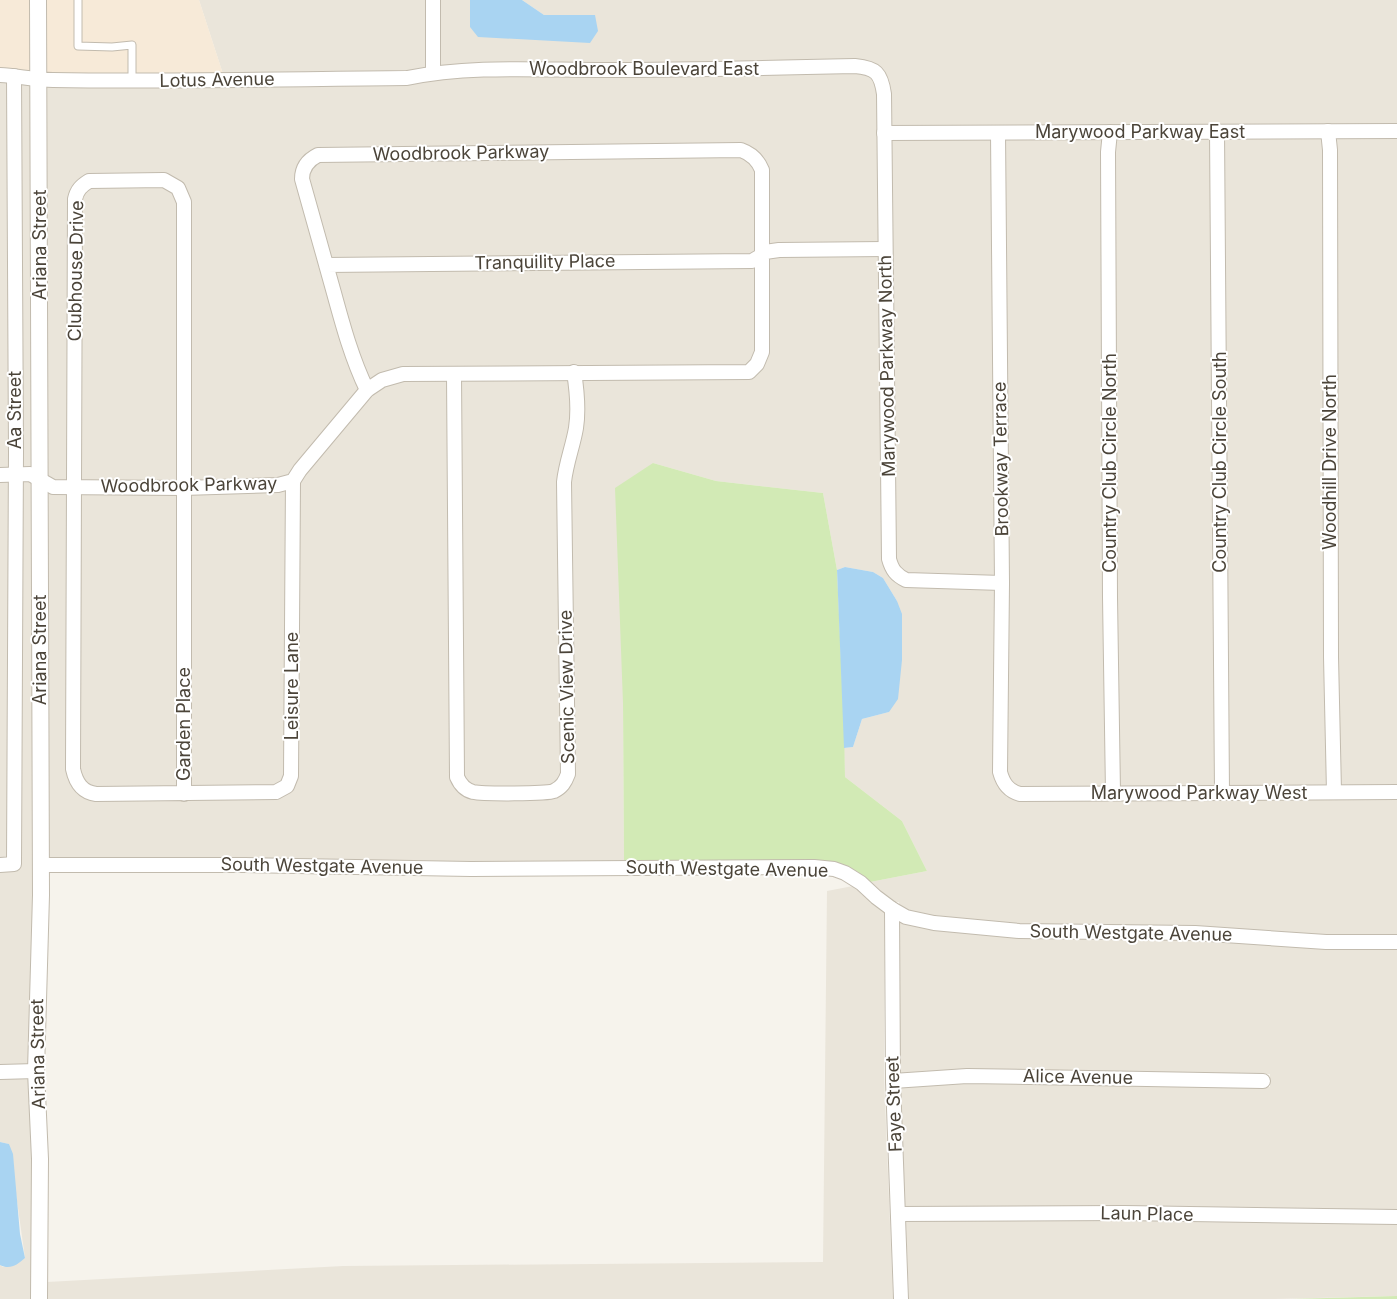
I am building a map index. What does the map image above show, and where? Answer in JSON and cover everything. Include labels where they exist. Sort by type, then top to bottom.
[{"type":"street","name":"Ariana Street","points":[[38,0],[40,80],[41,865],[36,1071],[40,1158],[39,1299]]},
{"type":"street","points":[[433,0],[433,72]]},
{"type":"street","name":"Woodbrook Boulevard East","points":[[433,72],[856,66]]},
{"type":"street","name":"Marywood Parkway North","points":[[856,66],[866,67],[876,72],[882,79],[884,94],[889,559],[897,575],[906,580],[1002,583]]},
{"type":"street","name":"Lotus Avenue","points":[[0,76],[40,80],[132,81],[407,78],[433,72]]},
{"type":"street","name":"Aa Street","points":[[7,865],[15,475],[14,76]]},
{"type":"street","name":"Country Club Circle South","points":[[1217,131],[1222,793]]},
{"type":"street","name":"Woodhill Drive North","points":[[1328,131],[1330,150],[1331,657],[1334,792]]},
{"type":"street","name":"Marywood Parkway East","points":[[884,133],[1397,131]]},
{"type":"street","name":"Country Club Circle North","points":[[1110,132],[1108,162],[1113,793]]},
{"type":"street","name":"Brookway Terrace","points":[[998,133],[1002,583],[1000,772],[1004,784]]},
{"type":"street","name":"Woodbrook Parkway","points":[[0,475],[30,474],[53,487],[75,488],[254,487],[278,485],[293,481],[300,470],[367,390],[382,380],[398,375],[749,372],[757,364],[762,352],[762,170],[759,163],[753,156],[741,150],[318,155],[312,158],[302,172],[302,179],[351,353],[367,390]]},
{"type":"street","name":"Clubhouse Drive","points":[[75,488],[75,199],[77,191],[89,182],[164,180],[178,188],[184,202],[183,488]]},
{"type":"street","points":[[762,255],[765,252],[779,250],[885,250]]},
{"type":"street","name":"Tranquility Place","points":[[326,265],[752,260],[762,255]]},
{"type":"street","name":"Scenic View Drive","points":[[454,375],[457,777],[460,784],[473,792],[547,793],[561,787],[566,781],[568,774],[564,482],[578,413],[574,372]]},
{"type":"street","name":"Leisure Lane","points":[[184,794],[276,792],[287,786],[292,776],[293,481]]},
{"type":"street","name":"Garden Place","points":[[75,488],[73,769],[77,782],[82,788],[96,794],[184,794],[183,488]]},
{"type":"street","name":"Marywood Parkway West","points":[[1004,784],[1012,792],[1020,794],[1397,792]]},
{"type":"street","name":"South Westgate Avenue","points":[[41,865],[471,868],[814,867],[834,869],[845,873],[861,883],[892,909],[906,917],[920,920],[1019,931],[1195,933],[1326,942],[1397,942]]},
{"type":"street","name":"Faye Street","points":[[892,909],[893,1081],[901,1299]]},
{"type":"street","points":[[0,1072],[36,1071]]},
{"type":"street","name":"Alice Avenue","points":[[893,1081],[967,1076],[1263,1081]]},
{"type":"street","name":"Laun Place","points":[[898,1214],[1124,1213],[1397,1217]]},
{"type":"lane","points":[[78,0],[78,46],[112,47],[132,45],[132,81]]},
{"type":"shaded area","points":[[0,0],[31,0],[32,72],[0,69]]},
{"type":"shaded area","points":[[46,0],[199,0],[223,74],[123,75],[47,73]]},
{"type":"shaded area","points":[[199,0],[425,0],[425,67],[406,71],[223,74]]},
{"type":"shaded area","points":[[441,0],[470,0],[470,27],[595,15],[544,15],[522,0],[1397,0],[1397,936],[1327,936],[1195,927],[1019,924],[922,914],[909,911],[899,905],[899,902],[894,902],[870,882],[927,871],[902,821],[845,777],[844,748],[853,747],[862,719],[889,712],[897,601],[883,578],[873,572],[845,567],[837,570],[823,493],[716,481],[653,463],[623,703],[624,861],[471,862],[245,858],[48,858],[47,87],[407,85],[441,74]]},
{"type":"shaded area","points":[[0,82],[14,82],[32,86],[33,895],[29,1065],[0,1065]]},
{"type":"shaded area","points":[[853,886],[884,912],[884,1076],[893,1299],[47,1299],[47,1282],[343,1266],[823,1262],[827,891]]},
{"type":"shaded area","points":[[899,921],[933,929],[1018,938],[1195,940],[1326,949],[1397,949],[1397,1210],[905,1207],[900,1087],[967,1083],[1270,1087],[1270,1074],[967,1069],[900,1074]]},
{"type":"shaded area","points":[[0,1078],[29,1078],[32,1159],[32,1299],[0,1299],[0,1265],[3,1267],[25,1258],[9,1144],[0,1142]]},
{"type":"shaded area","points":[[1124,1220],[1397,1223],[1397,1296],[1275,1299],[909,1299],[906,1221]]},
{"type":"green space","points":[[653,463],[716,481],[823,493],[837,570],[845,777],[902,821],[927,871],[870,882],[858,872],[845,866],[815,861],[624,861],[623,703],[615,488]]},
{"type":"green space","points":[[1397,1296],[1397,1299],[1292,1299]]},
{"type":"water","points":[[470,0],[522,0],[544,15],[595,15],[598,31],[590,43],[478,37],[470,27]]},
{"type":"water","points":[[845,567],[873,572],[883,578],[897,601],[902,614],[902,660],[898,699],[889,712],[862,719],[853,747],[844,748],[837,570]]},
{"type":"water","points":[[0,1142],[9,1144],[13,1154],[20,1234],[25,1258],[10,1267],[0,1265]]}]
